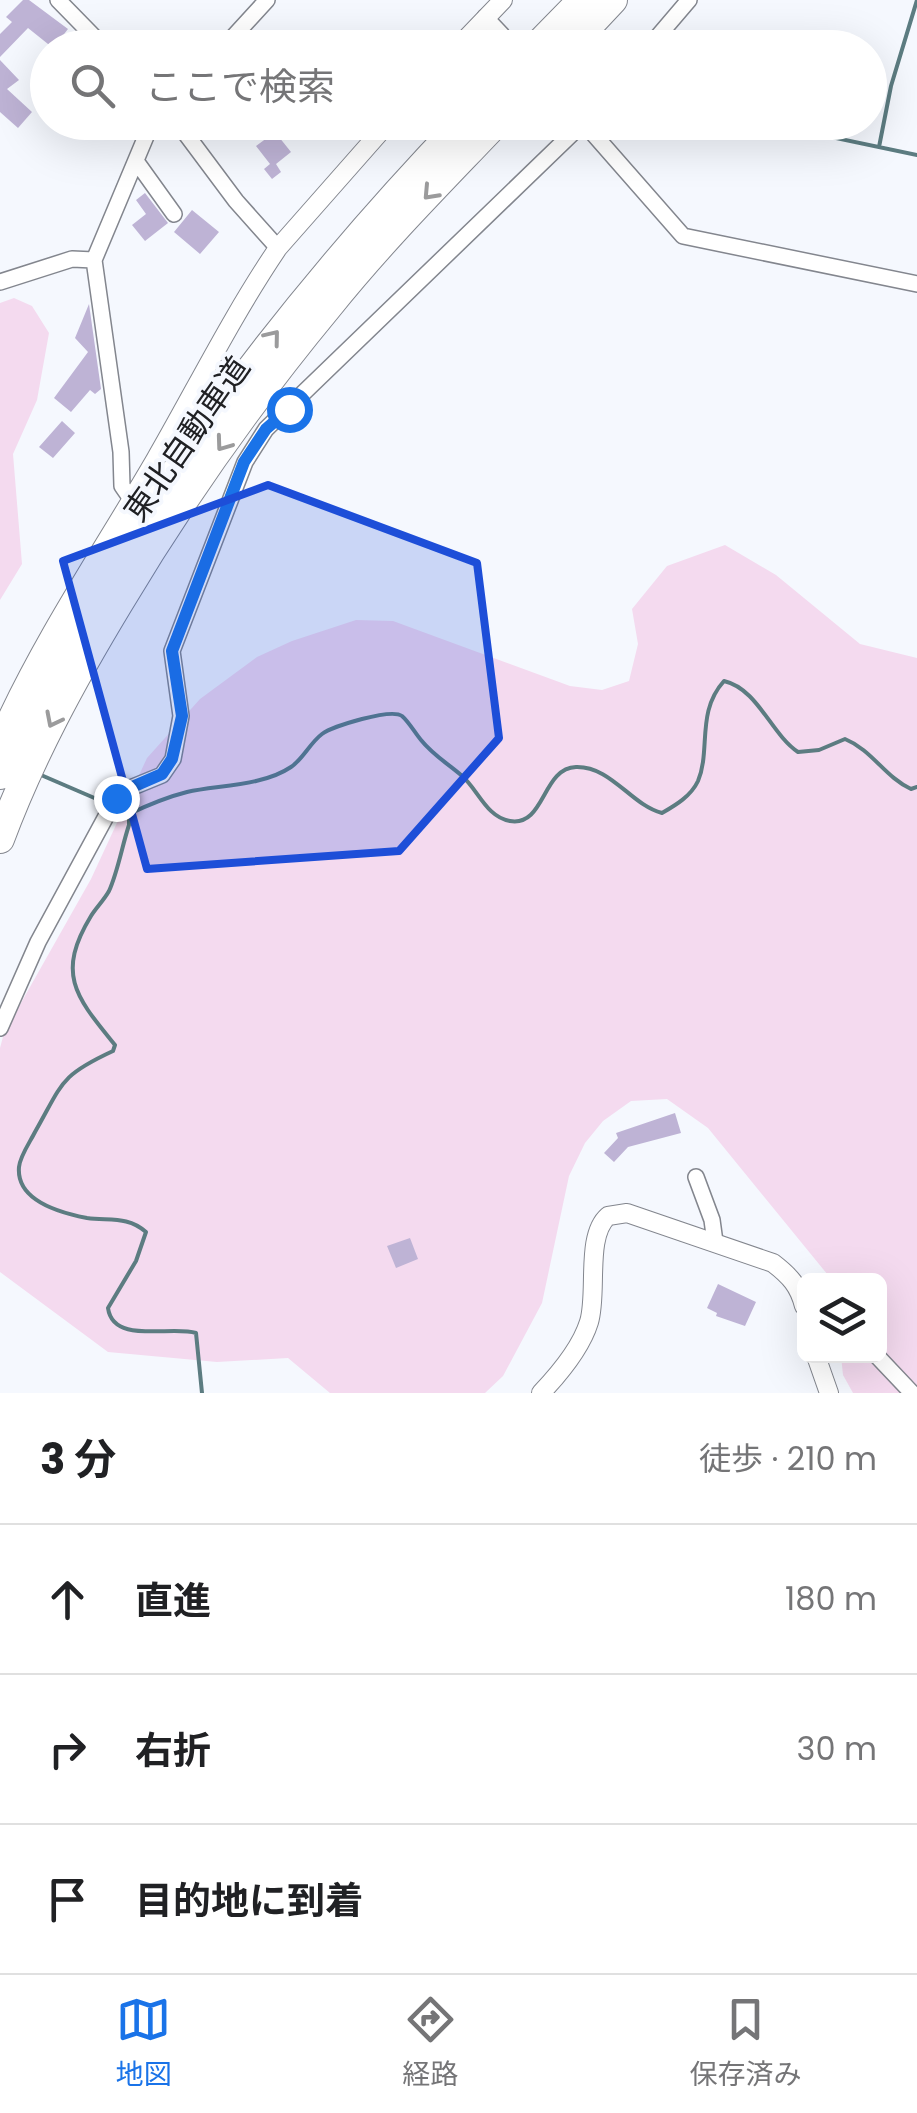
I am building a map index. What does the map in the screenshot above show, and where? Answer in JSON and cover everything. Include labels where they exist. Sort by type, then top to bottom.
[{"type":"highway","points":[[553,30],[582,0]]},
{"type":"highway","points":[[585,30],[614,0]]},
{"type":"highway","name":"東北自動車道","points":[[0,775],[78,622],[212,418],[357,234],[445,140]]},
{"type":"highway","name":"東北自動車道","points":[[0,840],[57,712],[138,571],[200,475],[329,305],[480,140]]},
{"type":"street","points":[[58,0],[87,30]]},
{"type":"street","points":[[240,30],[267,0]]},
{"type":"street","points":[[473,30],[503,0]]},
{"type":"street","points":[[664,30],[690,0]]},
{"type":"street","points":[[485,17],[497,30]]},
{"type":"street","points":[[131,499],[122,486],[121,452],[94,260],[145,140]]},
{"type":"street","points":[[190,140],[236,201],[278,248]]},
{"type":"street","points":[[0,732],[30,666],[131,499],[218,343],[278,248],[372,140]]},
{"type":"street","points":[[0,1028],[38,942],[116,798],[162,774],[172,759],[182,716],[172,651],[244,462],[266,429],[565,140]]},
{"type":"street","points":[[598,140],[683,236],[917,284]]},
{"type":"street","points":[[136,161],[174,214]]},
{"type":"street","points":[[0,282],[72,258],[94,260]]},
{"type":"street","points":[[696,1177],[712,1220],[715,1242]]},
{"type":"street","points":[[542,1393],[575,1350],[588,1324],[594,1302],[595,1250],[602,1220],[618,1213],[773,1263],[790,1275],[797,1286]]},
{"type":"street","points":[[818,1363],[829,1393]]},
{"type":"street","points":[[883,1363],[912,1393]]},
{"type":"highlighted area","points":[[268,485],[477,563],[499,738],[399,851],[147,869],[63,561]]},
{"type":"shaded area","points":[[14,298],[32,306],[49,333],[37,400],[13,454],[22,564],[0,600],[0,303]]},
{"type":"shaded area","points":[[725,545],[776,575],[860,644],[917,658],[917,1393],[853,1393],[843,1375],[842,1363],[887,1363],[887,1273],[826,1273],[708,1128],[667,1099],[631,1101],[603,1121],[585,1143],[569,1176],[542,1303],[503,1376],[485,1393],[330,1393],[288,1358],[217,1362],[108,1352],[0,1272],[0,1048],[4,1033],[91,879],[147,758],[200,699],[257,657],[356,620],[393,621],[570,686],[602,690],[629,681],[638,644],[632,609],[667,566]]},
{"type":"building","points":[[23,0],[29,0],[68,29],[28,28],[0,57],[0,34],[12,22],[6,17]]},
{"type":"building","points":[[0,60],[19,80],[7,89],[30,114],[18,128],[0,112]]},
{"type":"building","points":[[264,140],[281,140],[291,152],[276,164],[281,172],[272,179],[264,169],[270,164],[256,146]]},
{"type":"building","points":[[145,193],[168,223],[145,241],[132,225],[146,214],[136,200]]},
{"type":"building","points":[[192,210],[219,232],[200,254],[174,232]]},
{"type":"building","points":[[89,304],[101,389],[95,394],[90,390],[71,412],[54,398],[88,352],[75,338]]},
{"type":"building","points":[[62,421],[75,433],[53,458],[39,447]]},
{"type":"building","points":[[675,1113],[681,1133],[628,1147],[614,1162],[604,1153],[618,1138],[616,1133]]},
{"type":"building","points":[[410,1238],[418,1259],[396,1268],[387,1246]]},
{"type":"building","points":[[718,1284],[756,1302],[745,1326],[716,1316],[707,1308]]},
{"type":"waterway","points":[[887,106],[917,0]]},
{"type":"waterway","points":[[846,140],[917,155]]},
{"type":"waterway","points":[[879,147],[880,140]]},
{"type":"waterway","points":[[114,807],[129,814],[187,792],[267,778],[291,767],[328,731],[362,719],[396,714],[405,718],[435,755],[467,781],[488,808],[510,821],[530,815],[556,777],[576,767],[600,773],[662,813],[687,796],[698,781],[710,705],[724,681],[746,693],[798,752],[819,750],[845,739],[902,784],[911,789],[917,787]]},
{"type":"waterway","points":[[41,775],[106,803]]},
{"type":"waterway","points":[[129,814],[112,883],[80,937],[73,970],[81,999],[115,1045],[113,1051],[82,1067],[64,1082],[23,1154],[20,1179],[32,1197],[53,1209],[87,1218],[125,1221],[146,1232],[136,1261],[108,1308],[112,1319],[132,1330],[196,1333],[202,1393]]},
{"type":"route","points":[[116,798],[162,774],[172,759],[182,716],[172,651],[244,462],[266,429],[289,409]]}]
